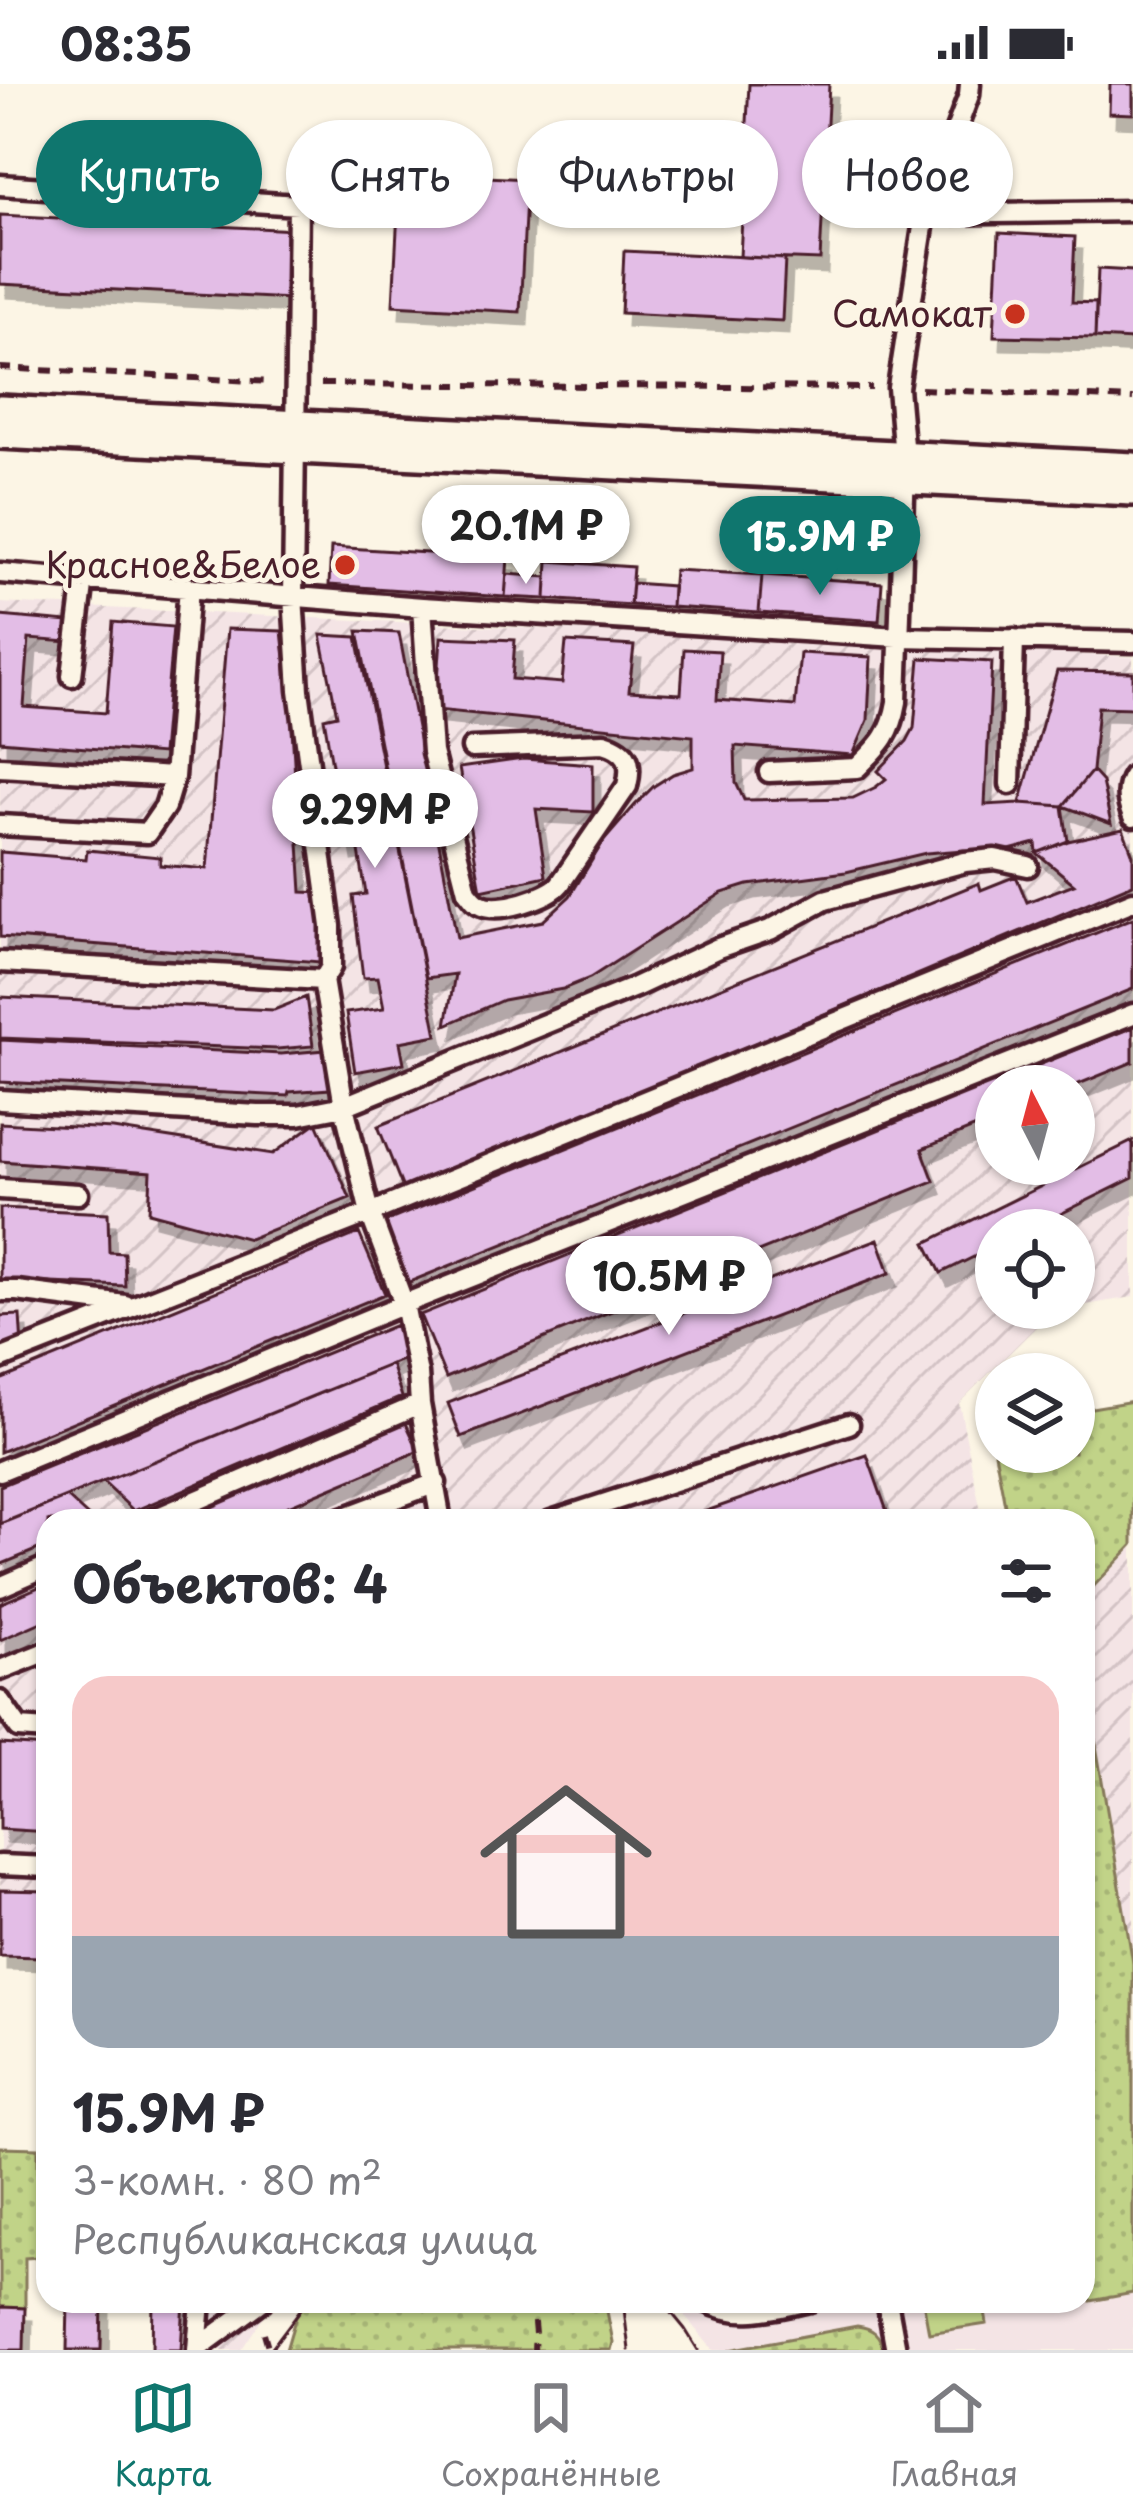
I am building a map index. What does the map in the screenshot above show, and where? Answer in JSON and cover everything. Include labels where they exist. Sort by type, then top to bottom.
[{"type":"main road","points":[[0,422],[1133,479]]},
{"type":"lane","points":[[961,120],[970,84]]},
{"type":"lane","points":[[0,185],[298,205],[293,596],[299,690],[331,926],[331,967],[323,980],[344,1106],[370,1213],[404,1304],[439,1509]]},
{"type":"lane","points":[[1013,213],[1133,211]]},
{"type":"lane","points":[[769,772],[857,768],[893,725],[905,468],[898,388],[923,228]]},
{"type":"lane","points":[[0,573],[422,607],[898,637],[1133,641]]},
{"type":"lane","points":[[72,676],[84,578]]},
{"type":"lane","points":[[0,825],[147,833],[165,808],[174,777],[189,587]]},
{"type":"lane","points":[[422,607],[432,752],[466,891],[478,903],[492,907],[547,896],[557,889],[627,786],[630,775],[625,754],[604,743],[472,748]]},
{"type":"lane","points":[[1010,784],[1014,639]]},
{"type":"lane","points":[[0,767],[174,777]]},
{"type":"lane","points":[[1133,776],[1127,785],[1133,817]]},
{"type":"lane","points":[[0,1100],[258,1115],[298,1115],[344,1106],[770,930],[825,900],[965,862],[995,859],[1028,866]]},
{"type":"lane","points":[[0,1359],[1133,901]]},
{"type":"lane","points":[[0,962],[323,980]]},
{"type":"lane","points":[[0,1472],[404,1304],[1133,1013]]},
{"type":"lane","points":[[0,1189],[78,1194]]},
{"type":"lane","points":[[0,1291],[129,1306]]},
{"type":"lane","points":[[177,1509],[420,1404]]},
{"type":"lane","points":[[588,1509],[849,1424]]},
{"type":"lane","points":[[367,1509],[436,1483]]},
{"type":"lane","points":[[0,1587],[36,1571]]},
{"type":"lane","points":[[0,1670],[36,1656]]},
{"type":"lane","points":[[0,1701],[19,1728],[36,1729]]},
{"type":"lane","points":[[0,1865],[36,1866]]},
{"type":"lane","points":[[198,2349],[200,2313]]},
{"type":"lane","points":[[198,2349],[246,2313]]},
{"type":"lane","points":[[889,2313],[896,2350]]},
{"type":"path","points":[[0,368],[296,383],[898,388],[1133,399]]},
{"type":"path","points":[[532,2313],[534,2350]]},
{"type":"shaded area","points":[[0,603],[1133,657],[1133,1297],[1095,1303],[1095,1209],[975,1209],[975,1329],[1034,1329],[1010,1353],[975,1353],[975,1387],[959,1403],[981,1509],[36,1509],[36,1957],[0,1956]]},
{"type":"shaded area","points":[[1133,1401],[1133,2189],[1095,1989],[1095,1509],[1006,1509],[999,1473],[1095,1473],[1095,1407]]},
{"type":"shaded area","points":[[1095,1989],[1133,2189],[1133,2350],[713,2350],[682,2313],[1095,2313]]},
{"type":"shaded area","points":[[153,2313],[266,2313],[241,2350],[152,2350]]},
{"type":"green space","points":[[1133,1401],[1133,1545],[1095,1585],[1095,1509],[1006,1509],[999,1473],[1095,1473],[1095,1407]]},
{"type":"green space","points":[[1095,1740],[1133,1963],[1133,2293],[1095,2300]]},
{"type":"green space","points":[[0,2147],[36,2148],[36,2257],[25,2258],[25,2308],[0,2307]]},
{"type":"green space","points":[[607,2313],[613,2342],[611,2350],[286,2350],[296,2316]]},
{"type":"green space","points":[[925,2313],[985,2313],[987,2324],[929,2333]]},
{"type":"green space","points":[[857,2326],[875,2333],[883,2350],[729,2350]]},
{"type":"building","points":[[749,84],[829,84],[827,120],[802,120],[802,228],[822,228],[820,260],[740,257],[742,228],[778,228],[778,120],[747,120]]},
{"type":"building","points":[[1110,84],[1133,84],[1133,114],[1109,113]]},
{"type":"building","points":[[493,177],[517,179],[517,228],[524,228],[520,312],[393,305],[397,228],[493,228]]},
{"type":"building","points":[[0,215],[36,217],[36,228],[295,230],[291,299],[0,284]]},
{"type":"building","points":[[999,233],[1075,237],[1072,302],[1096,303],[1095,338],[994,336]]},
{"type":"building","points":[[624,251],[785,259],[782,321],[621,313]]},
{"type":"building","points":[[1098,269],[1133,271],[1133,340],[1095,338]]},
{"type":"building","points":[[331,547],[508,558],[505,597],[329,585]]},
{"type":"building","points":[[548,561],[633,567],[630,605],[546,599]]},
{"type":"building","points":[[674,570],[762,575],[759,613],[671,607]]},
{"type":"building","points":[[507,574],[547,577],[546,599],[505,597]]},
{"type":"building","points":[[762,575],[882,583],[879,621],[759,613]]},
{"type":"building","points":[[632,583],[672,586],[671,607],[630,605]]},
{"type":"building","points":[[0,616],[69,622],[68,642],[29,639],[24,707],[106,713],[113,622],[173,627],[162,754],[0,741]]},
{"type":"building","points":[[227,629],[282,631],[302,892],[326,893],[320,962],[0,937],[0,852],[86,859],[87,850],[160,857],[160,865],[207,869]]},
{"type":"building","points":[[358,631],[399,633],[457,938],[543,921],[570,896],[603,842],[635,805],[654,786],[693,768],[693,736],[436,710],[441,637],[515,640],[512,679],[562,683],[566,642],[634,646],[629,691],[681,694],[684,649],[720,651],[717,700],[795,706],[800,653],[871,657],[868,720],[853,755],[735,746],[736,783],[744,800],[853,798],[876,787],[886,779],[878,771],[914,728],[920,658],[992,662],[985,805],[1063,806],[1068,841],[1037,853],[1036,843],[998,853],[926,853],[846,872],[748,885],[722,893],[590,978],[563,989],[503,1000],[446,1025],[455,974],[426,978]]},
{"type":"building","points":[[321,635],[357,637],[437,1035],[400,1042],[404,1063],[355,1072],[346,1013],[384,1008],[378,977],[363,978],[353,896],[366,894],[358,845],[346,847],[324,718],[337,715]]},
{"type":"building","points":[[1057,671],[1133,672],[1133,708],[1098,707],[1092,771],[1063,806],[1020,803]]},
{"type":"building","points":[[523,759],[593,764],[593,812],[536,809],[546,876],[481,890],[459,768]]},
{"type":"building","points":[[1092,771],[1102,782],[1111,824],[1063,806]]},
{"type":"building","points":[[1123,829],[1133,855],[1133,884],[404,1191],[378,1126],[979,883],[981,890],[1016,876],[1027,902],[1074,884],[1037,853]]},
{"type":"building","points":[[1133,918],[1133,989],[407,1283],[382,1223]]},
{"type":"building","points":[[0,997],[274,1010],[306,997],[313,1046],[277,1049],[0,1038]]},
{"type":"building","points":[[1133,1027],[1133,1062],[1095,1077],[1095,1065],[1039,1065]]},
{"type":"building","points":[[0,1040],[281,1054],[326,1050],[330,1089],[289,1092],[288,1096],[0,1082]]},
{"type":"building","points":[[975,1091],[975,1128],[922,1149],[934,1181],[446,1378],[420,1315]]},
{"type":"building","points":[[317,1122],[350,1198],[249,1239],[149,1212],[151,1172],[0,1161],[0,1123],[113,1129],[273,1154]]},
{"type":"building","points":[[1133,1141],[1133,1178],[1070,1209],[995,1209],[1044,1185],[1095,1185],[1095,1160]]},
{"type":"building","points":[[0,1208],[108,1213],[109,1252],[124,1253],[125,1286],[0,1281]]},
{"type":"building","points":[[975,1219],[975,1256],[941,1273],[926,1243]]},
{"type":"building","points":[[359,1233],[385,1294],[0,1452],[0,1380]]},
{"type":"building","points":[[878,1239],[890,1273],[461,1437],[448,1403]]},
{"type":"building","points":[[20,1315],[22,1348],[0,1349],[0,1316]]},
{"type":"building","points":[[396,1325],[409,1357],[0,1524],[0,1486]]},
{"type":"building","points":[[391,1364],[402,1397],[139,1509],[132,1509],[103,1482]]},
{"type":"building","points":[[405,1421],[419,1451],[281,1509],[196,1509]]},
{"type":"building","points":[[867,1455],[886,1509],[712,1509]]},
{"type":"building","points":[[67,1497],[80,1509],[37,1509]]},
{"type":"building","points":[[36,1509],[36,1550],[0,1565],[0,1524]]},
{"type":"building","points":[[36,1588],[36,1624],[0,1640],[0,1604]]},
{"type":"building","points":[[0,1744],[36,1746],[36,1831],[0,1829]]},
{"type":"building","points":[[0,1890],[36,1891],[36,1957],[0,1956]]},
{"type":"building","points":[[0,2307],[25,2308],[24,2350],[0,2350]]},
{"type":"building","points":[[68,2313],[102,2313],[101,2350],[67,2350]]},
{"type":"building","points":[[153,2313],[183,2313],[181,2350],[152,2350]]},
{"type":"tram line","points":[[270,2350],[298,2313]]},
{"type":"tram line","points":[[624,2313],[629,2350]]},
{"type":"tram line","points":[[672,2313],[698,2350]]},
{"type":"place","name":"Самокат","points":[[1015,314]]},
{"type":"place","name":"Красное&Белое","points":[[345,565]]}]
